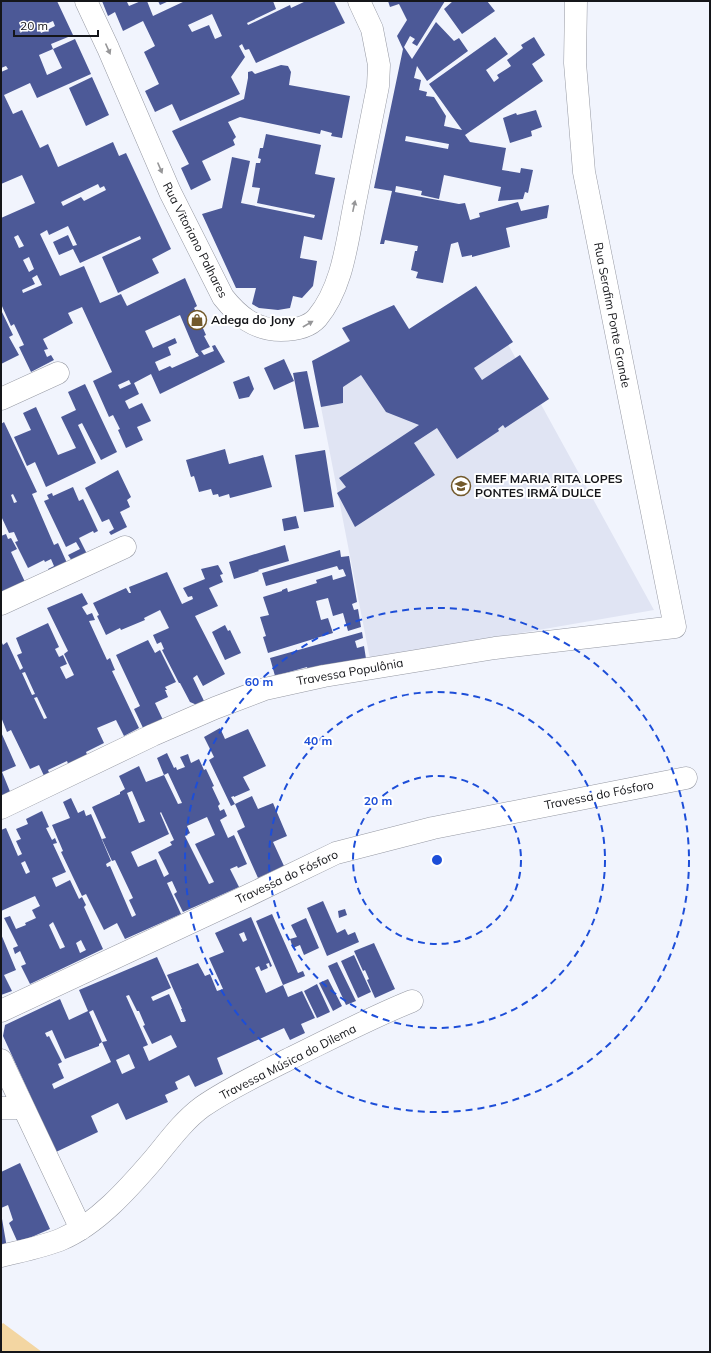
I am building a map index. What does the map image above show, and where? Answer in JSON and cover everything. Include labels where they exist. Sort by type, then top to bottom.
[{"type":"street","name":"Rua Vitoriano Palhares","points":[[86,1],[170,192],[223,297],[232,309],[251,324],[273,330],[291,330],[306,326],[316,319],[333,293],[344,256],[378,86],[379,65],[372,29],[359,1]]},
{"type":"street","name":"Rua Serafim Ponte Grande","points":[[576,1],[575,63],[584,172],[675,627]]},
{"type":"street","points":[[1,399],[58,373]]},
{"type":"street","points":[[1,604],[125,547]]},
{"type":"street","name":"Travessa Populônia","points":[[1,808],[153,735],[215,708],[265,689],[324,676],[496,648],[675,627]]},
{"type":"street","name":"Travessa do Fósforo","points":[[1,1011],[240,900],[336,853],[433,828],[686,778]]},
{"type":"street","name":"Travessa Música do Dilema","points":[[1,1256],[62,1239],[81,1229],[111,1205],[140,1175],[183,1125],[202,1108],[240,1084],[323,1042],[412,1001]]},
{"type":"street","points":[[1,1060],[81,1229]]},
{"type":"street","points":[[1,1108],[24,1108]]},
{"type":"shaded area","name":"EMEF MARIA RITA LOPES PONTES IRMÃ DULCE","points":[[476,286],[654,610],[370,659],[312,361],[349,341],[342,328],[394,305],[409,329]]},
{"type":"shaded area","points":[[3,1323],[42,1352],[1,1352],[1,1325]]},
{"type":"building","points":[[1,1],[57,1],[73,35],[51,44],[53,49],[75,39],[91,74],[37,98],[30,83],[4,95],[13,114],[22,110],[40,148],[48,144],[58,167],[113,142],[119,156],[126,153],[171,249],[152,259],[159,273],[118,293],[102,257],[141,239],[140,236],[80,263],[73,249],[59,255],[53,242],[68,235],[73,246],[77,245],[68,226],[49,235],[47,230],[40,234],[60,276],[84,266],[100,303],[121,294],[127,306],[185,278],[197,306],[194,308],[204,325],[202,326],[206,335],[204,336],[210,347],[201,351],[204,355],[214,351],[212,346],[215,345],[225,362],[160,394],[151,374],[134,383],[139,394],[125,401],[129,409],[142,403],[151,421],[137,427],[143,440],[126,448],[118,430],[120,429],[113,415],[109,417],[93,381],[112,372],[82,307],[68,313],[73,323],[43,339],[48,349],[44,350],[47,357],[51,355],[54,360],[31,372],[19,347],[24,345],[14,324],[11,326],[1,304],[1,218],[35,203],[22,175],[1,184],[1,72],[8,69],[6,66],[1,68]],"holes":[[[53,21],[55,26],[41,33],[39,27]],[[53,49],[62,68],[47,75],[39,55]],[[98,184],[100,188],[104,186],[106,190],[84,201],[81,197],[63,206],[61,202]],[[18,235],[24,246],[19,248],[14,237]],[[29,257],[34,269],[29,272],[23,260]],[[37,275],[42,285],[23,293],[22,290],[35,284],[32,278]],[[180,315],[196,353],[199,356],[172,368],[170,366],[159,371],[155,362],[171,355],[168,347],[177,343],[175,338],[153,348],[145,331]],[[129,380],[131,384],[120,389],[118,385]]]},
{"type":"building","points":[[102,1],[130,1],[127,2],[129,6],[141,1],[147,1],[153,16],[185,1],[273,1],[276,9],[247,23],[248,25],[290,5],[291,8],[306,1],[334,1],[345,23],[256,63],[249,49],[245,50],[242,44],[239,46],[245,57],[231,77],[240,94],[180,121],[172,104],[155,112],[145,91],[159,84],[144,52],[155,46],[143,21],[123,31],[115,12],[108,16]],"holes":[[[212,14],[222,36],[215,39],[209,25],[192,32],[188,25]]]},
{"type":"building","points":[[158,1],[169,1],[160,5]]},
{"type":"building","points":[[388,1],[445,1],[417,46],[412,43],[415,39],[410,36],[404,47],[412,59],[436,22],[454,41],[459,38],[468,51],[427,81],[417,66],[414,78],[421,80],[419,90],[427,92],[426,96],[434,97],[446,116],[444,126],[462,130],[429,84],[495,37],[508,54],[486,70],[494,82],[499,78],[497,75],[511,66],[507,60],[523,48],[521,45],[534,37],[545,55],[532,64],[543,81],[465,135],[470,142],[506,148],[502,170],[520,173],[521,168],[533,170],[528,193],[525,192],[523,199],[498,201],[501,187],[444,175],[439,199],[421,195],[422,191],[396,186],[395,192],[459,204],[465,203],[470,220],[480,217],[479,213],[518,202],[521,211],[549,205],[547,218],[506,228],[510,247],[472,257],[472,255],[462,257],[458,242],[451,244],[443,283],[416,278],[418,272],[411,270],[415,251],[417,251],[418,246],[385,240],[384,244],[380,244],[392,191],[374,188],[403,49],[397,36],[407,20],[399,4],[390,7]],"holes":[[[406,136],[449,144],[448,149],[405,141]]]},
{"type":"building","points":[[453,1],[487,1],[495,11],[462,34],[444,9]]},
{"type":"building","points":[[281,65],[288,66],[291,72],[289,85],[350,96],[342,138],[331,136],[332,133],[321,130],[320,134],[240,117],[228,122],[236,137],[233,140],[235,145],[202,161],[211,180],[191,190],[181,168],[189,164],[172,131],[244,99],[248,72],[252,71],[255,74]]},
{"type":"building","points":[[92,77],[109,115],[86,126],[69,88]]},
{"type":"building","points":[[536,110],[542,127],[531,131],[532,136],[510,143],[503,118],[516,113],[517,115]]},
{"type":"building","points":[[266,134],[321,145],[315,174],[335,178],[322,240],[304,236],[300,258],[317,261],[313,286],[302,298],[293,296],[290,308],[278,310],[259,308],[252,304],[256,288],[236,288],[202,214],[222,208],[232,157],[250,161],[241,203],[314,218],[315,215],[257,203],[260,188],[252,187],[256,163],[260,163],[261,159],[258,158],[260,148],[263,148]]},
{"type":"building","points":[[476,286],[513,342],[474,368],[482,380],[520,355],[549,399],[505,428],[503,425],[498,429],[499,431],[457,459],[437,428],[414,443],[435,475],[355,527],[337,493],[346,487],[339,478],[419,425],[386,412],[361,375],[343,387],[343,403],[321,407],[312,361],[350,341],[342,328],[394,305],[409,329]]},
{"type":"building","points":[[1,310],[13,335],[9,337],[19,355],[1,364]]},
{"type":"building","points":[[284,359],[294,381],[274,390],[264,368]]},
{"type":"building","points":[[307,371],[319,427],[304,429],[293,373]]},
{"type":"building","points":[[249,376],[254,389],[249,397],[239,399],[233,382]]},
{"type":"building","points":[[85,384],[117,452],[101,460],[82,423],[78,425],[96,463],[46,487],[35,462],[27,466],[14,437],[31,430],[23,413],[36,407],[58,455],[76,448],[61,417],[76,410],[68,392]]},
{"type":"building","points":[[4,422],[37,492],[32,494],[54,545],[58,543],[67,563],[49,572],[48,569],[54,566],[51,559],[45,562],[44,560],[28,568],[15,542],[18,541],[14,532],[9,533],[1,516],[1,424]],"holes":[[[13,494],[17,502],[14,503],[11,495]]]},
{"type":"building","points":[[225,449],[229,464],[263,455],[272,487],[230,498],[229,494],[219,497],[218,494],[213,495],[211,489],[199,492],[194,476],[191,477],[186,460]]},
{"type":"building","points":[[325,450],[334,507],[304,512],[295,455]]},
{"type":"building","points":[[118,470],[131,497],[127,500],[130,507],[120,512],[127,527],[111,535],[109,532],[114,529],[109,519],[102,522],[85,488]]},
{"type":"building","points":[[73,487],[79,501],[83,499],[98,531],[94,533],[93,531],[79,538],[87,554],[72,561],[68,555],[80,549],[76,542],[66,547],[44,501],[49,499],[47,495],[52,493],[53,496]]},
{"type":"building","points":[[296,516],[299,528],[284,531],[282,519]]},
{"type":"building","points":[[6,534],[8,539],[11,538],[17,549],[11,552],[25,582],[1,593],[1,536]]},
{"type":"building","points":[[285,545],[289,561],[234,579],[229,562]]},
{"type":"building","points":[[340,550],[341,557],[349,556],[357,602],[352,604],[354,610],[358,609],[361,627],[348,631],[343,613],[333,616],[328,598],[316,601],[321,620],[328,618],[333,633],[268,653],[263,637],[266,636],[260,617],[269,615],[263,597],[287,588],[288,592],[317,583],[316,580],[332,575],[333,580],[346,576],[343,569],[339,570],[337,566],[266,586],[262,573]]},
{"type":"building","points":[[218,565],[223,574],[220,575],[223,582],[209,588],[218,606],[195,616],[225,674],[203,686],[197,675],[193,678],[204,701],[197,705],[190,702],[162,650],[164,649],[161,642],[157,644],[153,635],[169,628],[160,610],[144,618],[145,620],[121,630],[120,628],[106,635],[93,603],[126,588],[129,593],[131,593],[129,587],[167,572],[182,604],[193,599],[192,596],[188,597],[183,588],[205,579],[201,569]]},
{"type":"building","points":[[82,593],[88,604],[82,607],[87,615],[92,613],[95,620],[89,621],[107,660],[110,658],[115,670],[112,671],[139,728],[124,736],[116,720],[97,728],[104,743],[86,752],[88,757],[69,766],[67,761],[48,770],[50,775],[45,778],[39,765],[30,769],[11,730],[7,732],[1,717],[1,641],[3,645],[7,642],[20,670],[23,668],[17,655],[22,653],[16,638],[48,623],[59,647],[55,649],[59,657],[63,655],[67,664],[60,667],[66,679],[74,675],[64,654],[68,651],[47,608]],"holes":[[[25,672],[35,694],[32,695],[22,673]],[[37,697],[47,718],[44,719],[34,698]]]},
{"type":"building","points":[[225,625],[228,631],[230,630],[241,653],[225,660],[212,632]]},
{"type":"building","points":[[362,632],[363,638],[355,641],[357,648],[364,646],[367,665],[309,674],[307,667],[275,676],[270,658]]},
{"type":"building","points":[[148,640],[155,653],[160,650],[176,682],[165,687],[168,697],[155,703],[163,720],[144,730],[134,709],[140,706],[116,655]]},
{"type":"building","points":[[220,728],[225,739],[248,729],[266,766],[243,777],[250,790],[231,797],[235,804],[231,806],[209,760],[214,757],[204,737]]},
{"type":"building","points":[[1,732],[16,766],[2,772],[11,794],[1,799]]},
{"type":"building","points":[[167,753],[174,768],[176,767],[177,770],[185,767],[180,757],[188,754],[191,763],[199,759],[204,770],[206,769],[214,786],[212,787],[220,804],[218,806],[220,811],[224,809],[227,816],[220,820],[228,838],[234,835],[247,864],[238,868],[237,866],[230,869],[239,887],[183,912],[174,894],[177,892],[172,881],[167,883],[181,914],[125,939],[117,923],[104,930],[86,894],[82,896],[61,852],[63,851],[52,825],[70,818],[63,802],[71,798],[78,813],[84,810],[86,816],[91,814],[111,861],[106,864],[107,867],[110,866],[132,917],[136,915],[129,900],[133,898],[115,860],[112,861],[102,839],[106,838],[92,807],[120,794],[120,792],[125,789],[119,776],[139,766],[146,782],[164,775],[157,758]],"holes":[[[168,773],[182,803],[178,804],[164,775]],[[132,791],[145,821],[139,823],[127,793]],[[161,812],[174,840],[170,842],[172,845],[158,852],[169,874],[164,877],[156,859],[138,867],[131,852],[169,834],[160,813]],[[207,817],[215,835],[195,844],[214,882],[209,884],[185,836],[190,833],[187,826]]]},
{"type":"building","points":[[252,796],[258,809],[273,803],[287,836],[273,842],[284,866],[258,878],[237,831],[245,827],[235,804]]},
{"type":"building","points":[[42,811],[49,827],[46,828],[52,840],[55,838],[57,843],[53,844],[66,872],[52,878],[56,887],[70,880],[79,899],[82,897],[86,905],[84,907],[103,949],[30,984],[21,966],[26,964],[20,951],[15,954],[13,948],[18,946],[4,918],[10,916],[16,929],[26,925],[25,923],[36,918],[32,910],[40,906],[35,896],[1,911],[1,830],[6,828],[18,856],[22,854],[16,841],[21,839],[16,829],[28,824],[26,819]],"holes":[[[25,861],[30,872],[26,874],[21,863]],[[53,922],[65,947],[60,949],[49,925]],[[81,940],[86,950],[80,953],[76,943]]]},
{"type":"building","points":[[323,901],[337,933],[345,929],[348,935],[355,932],[359,942],[327,956],[307,908]]},
{"type":"building","points":[[345,909],[347,915],[339,918],[338,911]]},
{"type":"building","points":[[272,914],[298,973],[303,971],[305,976],[283,985],[256,921]]},
{"type":"building","points":[[251,917],[272,966],[270,967],[269,963],[266,964],[268,968],[261,971],[259,966],[255,968],[266,993],[283,985],[288,997],[302,991],[315,1018],[301,1024],[305,1033],[290,1040],[284,1028],[217,1058],[223,1074],[195,1087],[189,1075],[175,1082],[178,1089],[165,1095],[168,1102],[126,1120],[118,1103],[91,1116],[98,1132],[56,1152],[3,1036],[5,1025],[60,999],[69,1020],[88,1011],[79,990],[157,957],[171,988],[151,997],[153,1001],[169,994],[181,1022],[184,1022],[186,1021],[182,1009],[167,975],[198,963],[205,976],[210,974],[217,991],[223,989],[209,958],[224,952],[215,933]],"holes":[[[244,932],[247,940],[243,942],[239,934]],[[129,995],[137,1011],[139,1011],[145,1025],[143,1026],[152,1044],[171,1035],[177,1047],[149,1061],[143,1047],[148,1045],[126,996]],[[93,1010],[107,1041],[102,1042],[89,1012]],[[52,1030],[65,1059],[99,1046],[102,1042],[111,1062],[54,1089],[52,1084],[64,1078],[58,1064],[62,1062],[49,1036],[47,1037],[45,1033]],[[129,1054],[135,1068],[122,1074],[116,1060]]]},
{"type":"building","points":[[306,918],[319,948],[304,955],[300,945],[293,948],[290,939],[297,937],[291,925]]},
{"type":"building","points":[[1,934],[16,970],[4,975],[12,991],[1,995]]},
{"type":"building","points":[[374,943],[395,989],[375,998],[367,980],[369,979],[365,970],[363,971],[354,951]]},
{"type":"building","points":[[354,955],[371,992],[358,998],[341,961]]},
{"type":"building","points":[[337,962],[356,1001],[346,1005],[328,966]]},
{"type":"building","points":[[328,979],[342,1006],[333,1011],[319,983]]},
{"type":"building","points":[[317,984],[330,1012],[317,1018],[304,991]]},
{"type":"building","points":[[20,1163],[50,1229],[18,1243],[9,1223],[13,1220],[8,1205],[1,1208],[1,1172]]},
{"type":"building","points":[[1,1213],[7,1248],[1,1249]]},
{"type":"place","name":"Adega do Jony","points":[[197,320]]},
{"type":"place","name":"EMEF MARIA RITA LOPES PONTES IRMÃ DULCE","points":[[461,486]]}]
